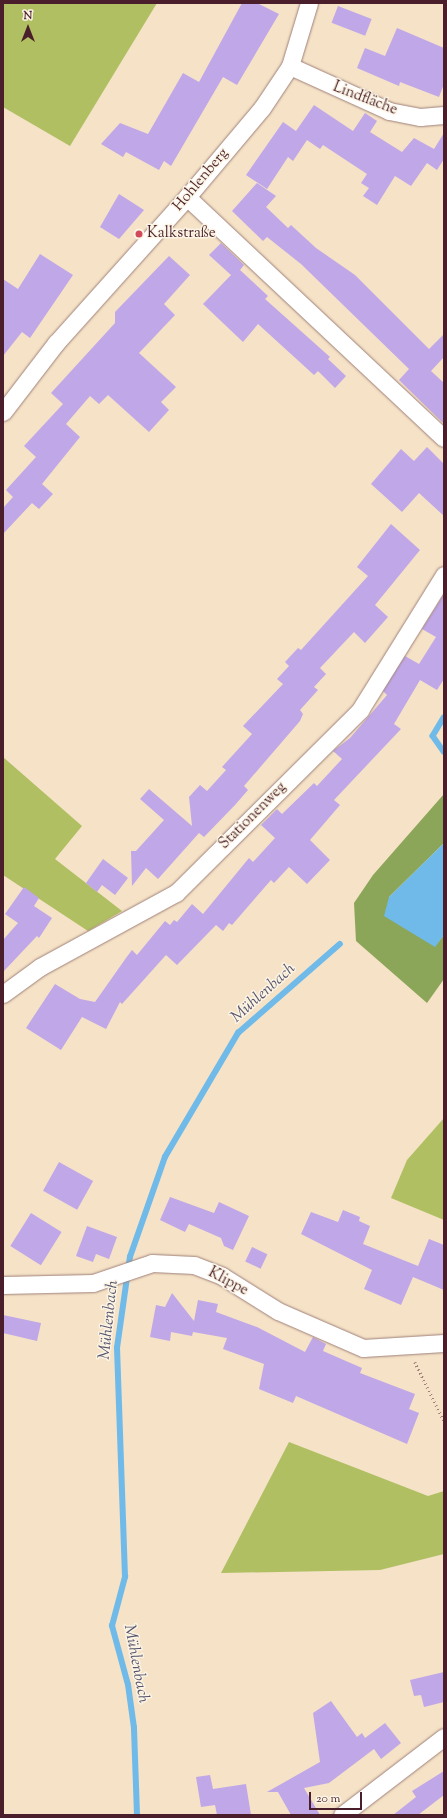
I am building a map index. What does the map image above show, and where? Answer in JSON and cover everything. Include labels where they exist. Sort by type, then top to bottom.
[{"type":"street","name":"Hohlenberg","points":[[3,412],[56,343],[187,198],[262,108],[290,66],[309,3]]},
{"type":"street","name":"Lindfläche","points":[[290,66],[389,112],[420,117],[444,115]]},
{"type":"street","points":[[187,198],[444,438]]},
{"type":"street","name":"Stationenweg","points":[[3,994],[40,967],[176,893],[360,710],[444,575]]},
{"type":"street","name":"Klippe","points":[[3,1285],[93,1282],[152,1263],[194,1265],[222,1276],[278,1311],[362,1348],[407,1348],[444,1343]]},
{"type":"street","points":[[342,1815],[444,1737]]},
{"type":"path","points":[[407,1348],[444,1421]]},
{"type":"green space","points":[[3,3],[157,3],[70,146],[3,107]]},
{"type":"green space","points":[[3,757],[82,826],[55,859],[122,911],[88,931],[3,875]]},
{"type":"green space","points":[[444,794],[444,843],[389,897],[435,946],[444,935],[444,979],[427,1003],[356,941],[354,903],[373,875]]},
{"type":"green space","points":[[444,1118],[444,1220],[391,1198],[407,1160]]},
{"type":"green space","points":[[289,1442],[428,1496],[444,1491],[444,1554],[380,1570],[221,1573]]},
{"type":"water","points":[[444,843],[444,935],[435,947],[384,916],[389,897]]},
{"type":"building","points":[[242,3],[257,3],[279,14],[237,85],[223,77],[171,166],[164,161],[159,170],[126,152],[123,157],[101,144],[120,123],[148,134],[183,73],[199,82]]},
{"type":"building","points":[[338,6],[372,19],[365,36],[332,23]]},
{"type":"building","points":[[397,28],[444,48],[444,84],[439,97],[400,82],[399,86],[357,68],[365,48],[385,56]]},
{"type":"building","points":[[314,105],[353,131],[365,113],[377,121],[370,132],[402,152],[414,138],[434,149],[444,133],[444,159],[437,170],[427,163],[411,186],[395,176],[377,205],[363,196],[369,188],[361,183],[367,174],[323,145],[320,149],[307,140],[293,161],[288,157],[267,189],[246,175],[283,122],[296,131]]},
{"type":"building","points":[[257,183],[276,196],[266,207],[288,228],[291,225],[316,248],[355,275],[429,349],[444,334],[444,357],[431,371],[444,383],[444,424],[399,380],[409,369],[301,264],[267,237],[263,241],[232,211]]},
{"type":"building","points":[[119,194],[144,210],[119,239],[100,227]]},
{"type":"building","points":[[221,243],[244,265],[240,270],[268,296],[265,299],[330,357],[328,359],[346,376],[335,388],[318,371],[314,375],[258,324],[243,342],[203,304],[231,275],[209,255]]},
{"type":"building","points":[[40,254],[73,275],[30,338],[22,332],[3,356],[3,279],[18,289]]},
{"type":"building","points":[[169,256],[190,275],[164,304],[175,315],[139,353],[176,387],[161,402],[169,410],[149,432],[108,395],[99,404],[90,396],[66,424],[80,437],[42,484],[53,494],[39,509],[32,503],[3,534],[3,508],[13,497],[6,490],[36,457],[24,446],[63,404],[51,393],[115,323],[115,312]]},
{"type":"building","points":[[427,447],[444,464],[444,516],[419,493],[402,512],[371,484],[401,449],[414,461]]},
{"type":"building","points":[[391,524],[420,550],[375,605],[388,617],[365,643],[354,632],[320,668],[326,674],[314,687],[318,690],[300,710],[303,714],[300,721],[244,786],[248,790],[235,805],[204,837],[199,833],[158,879],[146,868],[132,886],[131,851],[136,851],[164,820],[140,799],[149,789],[192,826],[189,797],[200,785],[207,791],[226,770],[222,767],[252,734],[243,726],[283,684],[277,679],[289,666],[285,662],[298,648],[301,650],[368,576],[357,567]]},
{"type":"building","points":[[444,594],[444,679],[437,690],[420,680],[394,724],[401,729],[334,800],[340,805],[310,840],[330,860],[307,884],[289,867],[274,883],[271,880],[232,925],[229,923],[223,931],[216,925],[177,965],[166,955],[122,1004],[120,1002],[106,1029],[82,1017],[61,1050],[26,1028],[55,984],[80,999],[95,1002],[132,950],[137,955],[165,921],[170,925],[174,920],[177,922],[192,904],[203,914],[249,858],[253,862],[275,838],[261,825],[277,809],[282,814],[314,783],[317,786],[342,759],[333,751],[350,738],[387,695],[383,691],[405,656],[419,664],[436,637],[422,629]]},
{"type":"building","points":[[103,859],[128,878],[115,895],[102,885],[97,892],[86,883]]},
{"type":"building","points":[[24,887],[39,898],[34,906],[52,918],[39,938],[37,936],[3,972],[3,940],[18,923],[5,914]]},
{"type":"building","points":[[59,1162],[93,1181],[77,1210],[43,1191]]},
{"type":"building","points":[[170,1197],[214,1213],[219,1202],[249,1216],[233,1250],[224,1246],[221,1238],[189,1224],[185,1232],[160,1220]]},
{"type":"building","points":[[343,1210],[360,1217],[359,1221],[370,1226],[363,1244],[418,1266],[429,1239],[444,1245],[444,1290],[413,1277],[401,1305],[364,1289],[372,1270],[301,1234],[311,1212],[338,1222]]},
{"type":"building","points":[[31,1213],[62,1232],[41,1265],[10,1246]]},
{"type":"building","points":[[87,1226],[117,1237],[109,1259],[96,1254],[93,1262],[76,1256]]},
{"type":"building","points":[[252,1247],[267,1254],[261,1269],[245,1262]]},
{"type":"building","points":[[172,1293],[194,1321],[198,1300],[218,1304],[216,1312],[257,1327],[305,1352],[313,1337],[326,1344],[323,1351],[362,1368],[360,1373],[415,1394],[409,1409],[419,1413],[407,1444],[296,1396],[293,1403],[259,1389],[264,1364],[223,1349],[227,1338],[193,1332],[192,1336],[171,1332],[170,1341],[150,1337],[156,1305],[165,1307]]},
{"type":"building","points":[[3,1315],[41,1323],[37,1341],[3,1333]]},
{"type":"building","points":[[444,1672],[444,1702],[424,1707],[421,1695],[414,1696],[410,1680]]},
{"type":"building","points":[[331,1701],[357,1737],[362,1733],[365,1738],[385,1723],[401,1743],[381,1759],[374,1749],[329,1783],[304,1788],[320,1815],[291,1815],[278,1792],[267,1792],[320,1762],[313,1713]]},
{"type":"building","points":[[444,1771],[444,1795],[418,1815],[393,1815],[416,1797],[412,1791]]},
{"type":"building","points":[[210,1775],[213,1789],[246,1784],[251,1815],[217,1815],[215,1805],[201,1807],[196,1777]]},
{"type":"waterway","name":"Mühlenbach","points":[[444,718],[433,736],[444,752]]},
{"type":"waterway","name":"Mühlenbach","points":[[137,1815],[134,1728],[128,1685],[112,1626],[125,1577],[117,1348],[130,1257],[165,1157],[238,1033],[340,944]]},
{"type":"place","name":"Kalkstraße","points":[[139,234]]}]
